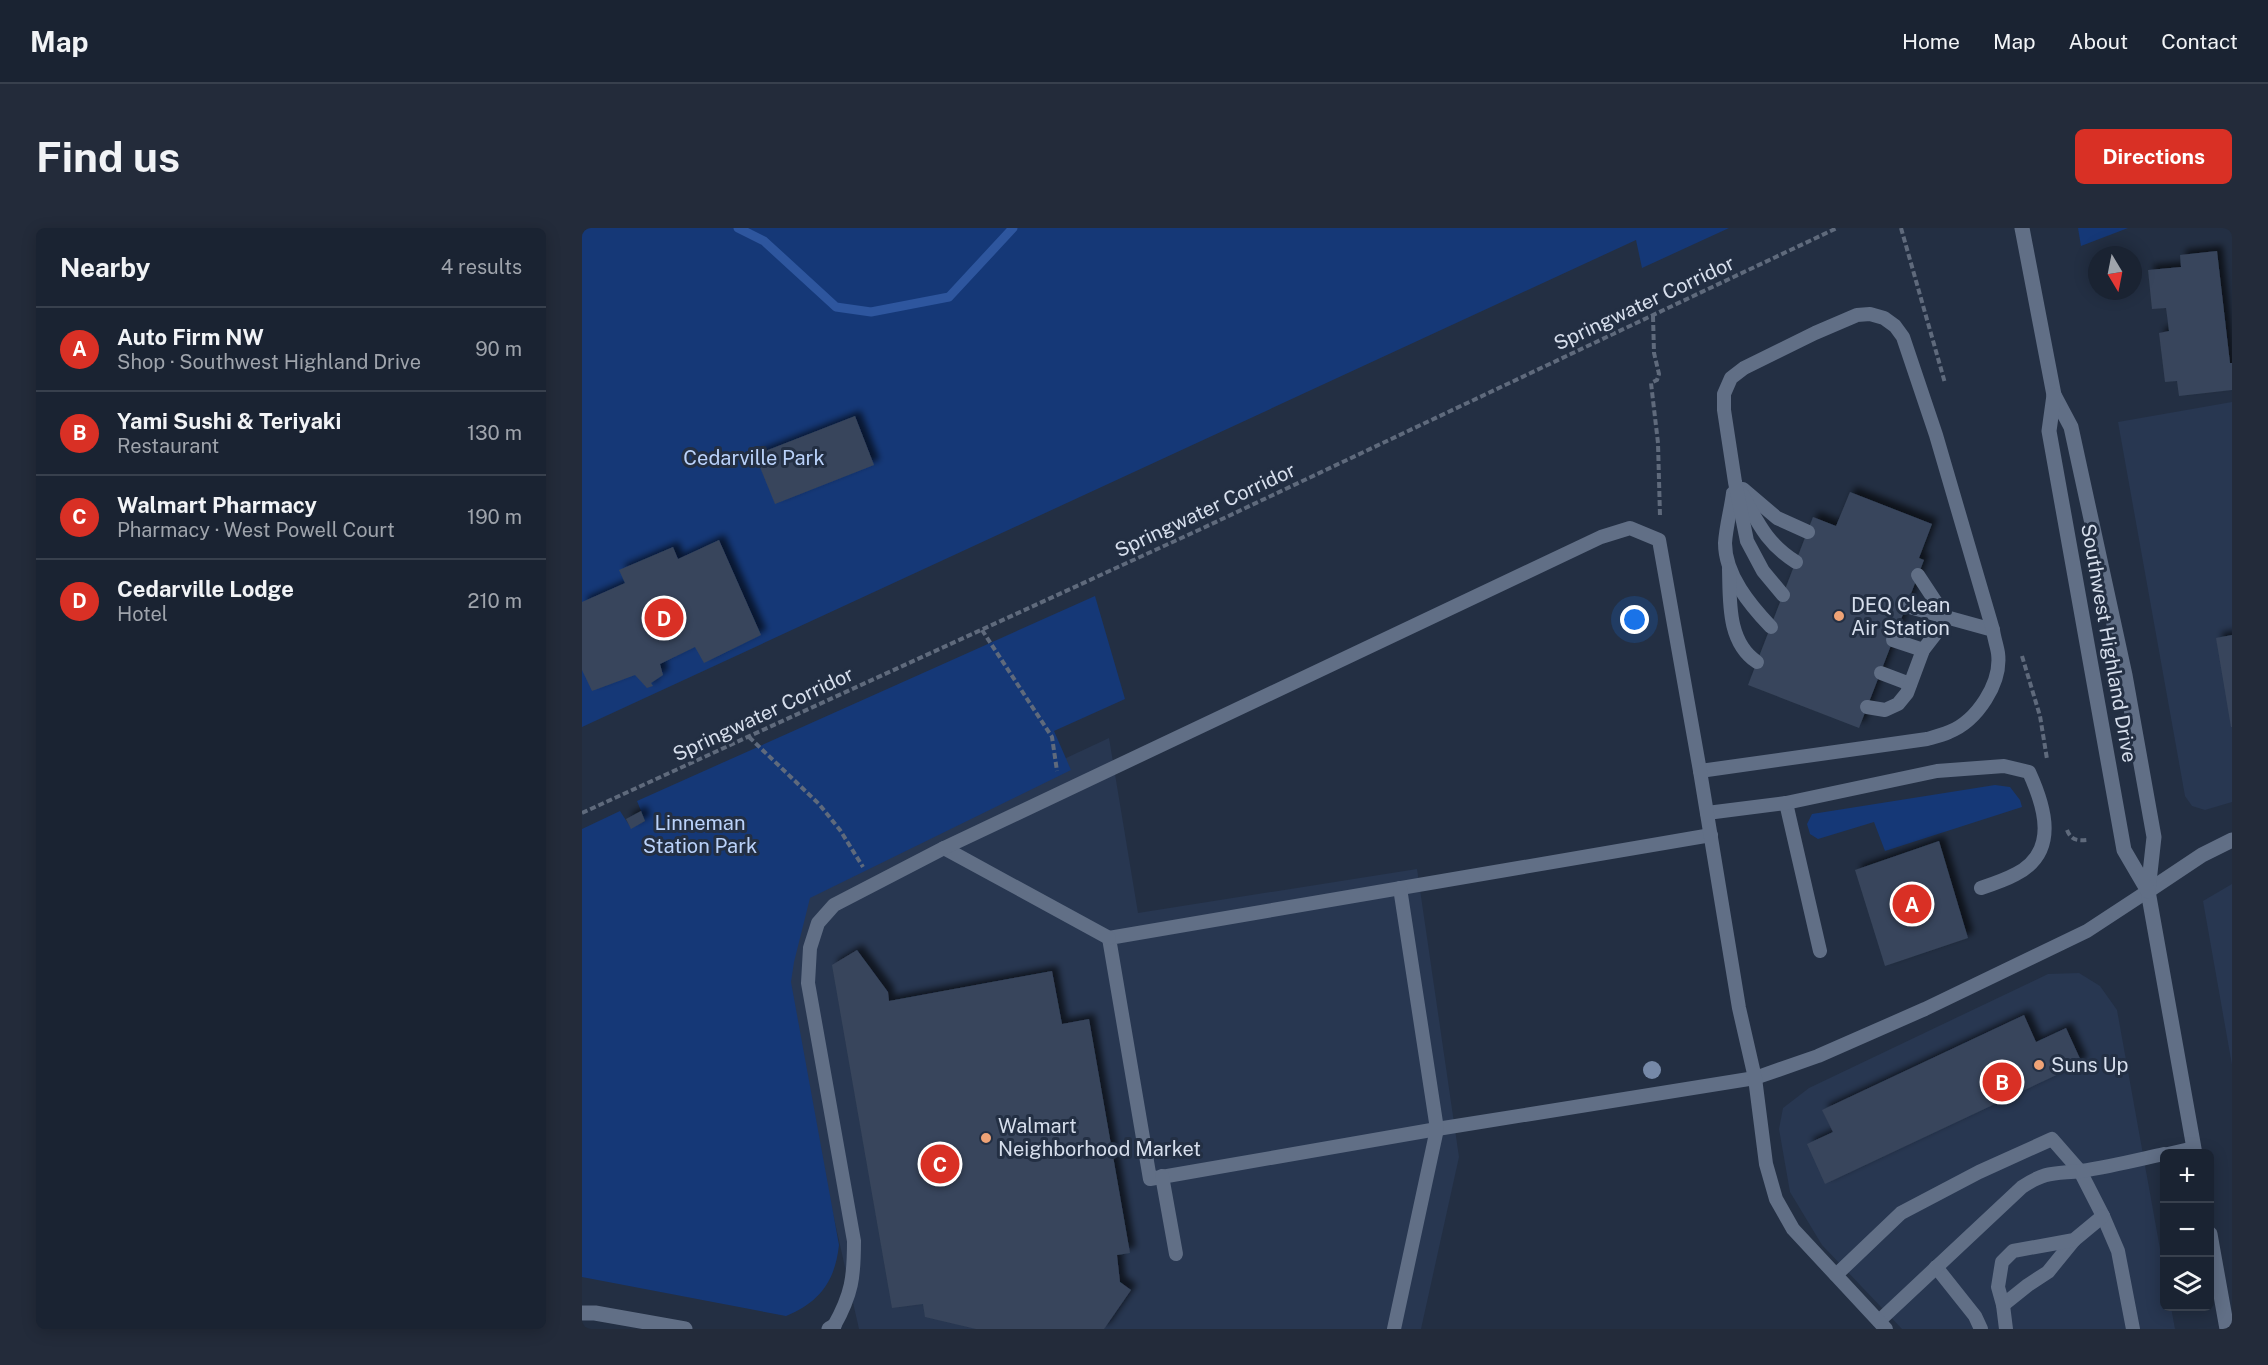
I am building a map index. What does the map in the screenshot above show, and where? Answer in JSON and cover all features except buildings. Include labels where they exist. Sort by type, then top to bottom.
[{"type":"main road","name":"Southwest Highland Drive","points":[[2022,228],[2054,396],[2071,427],[2125,675],[2154,837],[2148,891],[2194,1149]]},
{"type":"main road","name":"Southwest Highland Drive","points":[[2054,396],[2049,431],[2124,850],[2148,891]]},
{"type":"main road","points":[[2148,891],[2202,855],[2232,840]]},
{"type":"main road","points":[[2214,1256],[2227,1329]]},
{"type":"main road","points":[[582,1313],[595,1313],[685,1329]]},
{"type":"lane","points":[[1700,771],[1927,739],[1951,732],[1969,719],[1984,701],[1995,679],[1998,655],[1993,630],[1947,469],[1903,337],[1895,326],[1884,318],[1870,314],[1857,315],[1764,358],[1744,368],[1731,378],[1724,394],[1724,410],[1735,482],[1747,541],[1763,571],[1783,595]]},
{"type":"lane","points":[[1735,482],[1777,518],[1808,532]]},
{"type":"lane","points":[[1735,482],[1766,536],[1780,552],[1796,562]]},
{"type":"lane","points":[[1735,482],[1725,543],[1731,617],[1740,644],[1747,655],[1757,662]]},
{"type":"lane","points":[[831,1327],[846,1304],[854,1275],[854,1241],[808,982],[810,948],[818,923],[834,905],[1060,792],[1601,537],[1630,528],[1659,540],[1711,835],[1738,1008],[1755,1078],[1766,1164],[1776,1199],[1793,1229],[1882,1325],[1936,1268],[2022,1187],[2036,1178],[2052,1172],[2080,1171],[2160,1155]]},
{"type":"lane","points":[[1728,567],[1754,609],[1771,627]]},
{"type":"lane","points":[[1918,575],[1947,619]]},
{"type":"lane","points":[[1906,606],[1993,630]]},
{"type":"lane","points":[[1867,707],[1885,710],[1898,704],[1910,684],[1923,650],[1947,619]]},
{"type":"lane","points":[[1893,640],[1923,650]]},
{"type":"lane","points":[[1881,673],[1910,684]]},
{"type":"lane","points":[[1707,813],[1786,803],[1937,771],[2004,766],[2029,772],[2042,801],[2045,841],[2033,863],[2017,874],[1981,888]]},
{"type":"lane","points":[[1786,803],[1820,951]]},
{"type":"lane","points":[[944,848],[1109,938],[1711,835]]},
{"type":"lane","points":[[1394,1329],[1437,1129],[1400,888]]},
{"type":"lane","points":[[1109,938],[1150,1179],[1437,1129],[1755,1078],[1818,1056],[1935,1004],[2087,931],[2148,891]]},
{"type":"lane","points":[[1836,1275],[1901,1213],[1979,1172],[2052,1139],[2080,1171],[2118,1251],[2133,1329]]},
{"type":"lane","points":[[1162,1176],[1176,1254]]},
{"type":"lane","points":[[2003,1305],[2048,1272],[2074,1240],[2103,1216]]},
{"type":"lane","points":[[2006,1329],[1998,1287],[2002,1262],[2013,1251],[2074,1240]]},
{"type":"lane","points":[[1936,1268],[1975,1316],[1981,1329]]},
{"type":"path","name":"Springwater Corridor","points":[[582,813],[982,630],[1837,228]]},
{"type":"path","points":[[1653,316],[1654,353],[1659,374],[1657,380],[1651,383],[1658,443],[1659,540]]},
{"type":"path","points":[[982,630],[1052,737],[1060,792]]},
{"type":"path","points":[[749,737],[819,804],[840,830],[874,884]]},
{"type":"shaded area","points":[[2232,402],[2232,802],[2205,810],[2192,806],[2185,796],[2118,422]]},
{"type":"shaded area","points":[[1109,738],[1138,913],[1417,869],[1459,1157],[1421,1329],[859,1329],[762,900]]},
{"type":"shaded area","points":[[2232,884],[2232,1065],[2203,901]]},
{"type":"shaded area","points":[[2079,973],[2100,986],[2117,1010],[2160,1249],[2160,1311],[2172,1311],[2175,1329],[1902,1329],[1822,1245],[1790,1192],[1779,1129],[1783,1108],[1809,1088],[2048,974]]},
{"type":"green space","name":"Cedarville Park","points":[[582,228],[1729,228],[1642,268],[1636,240],[582,727]]},
{"type":"green space","points":[[2078,228],[2128,228],[2081,246]]},
{"type":"green space","name":"Linneman Station Park","points":[[1095,596],[1125,699],[1054,731],[1071,770],[810,898],[791,982],[839,1245],[834,1269],[824,1289],[808,1304],[786,1316],[582,1277],[582,829],[620,811],[631,828],[645,821],[637,801]]},
{"type":"green space","points":[[1995,785],[2010,787],[2020,800],[2022,807],[1885,851],[1874,822],[1818,839],[1810,834],[1807,824],[1812,814]]},
{"type":"waterway","points":[[738,228],[764,241],[836,307],[871,312],[949,297],[1013,228]]},
{"type":"place","name":"DEQ Clean Air Station","points":[[1839,616]]},
{"type":"place","name":"Cedarville Lodge","points":[[664,618]]},
{"type":"place","name":"Auto Firm NW","points":[[1912,904]]},
{"type":"place","name":"Suns Up","points":[[2039,1065]]},
{"type":"place","name":"Yami Sushi & Teriyaki","points":[[2002,1082]]},
{"type":"place","name":"Walmart Neighborhood Market","points":[[986,1138]]},
{"type":"place","name":"Walmart Pharmacy","points":[[940,1164]]}]
